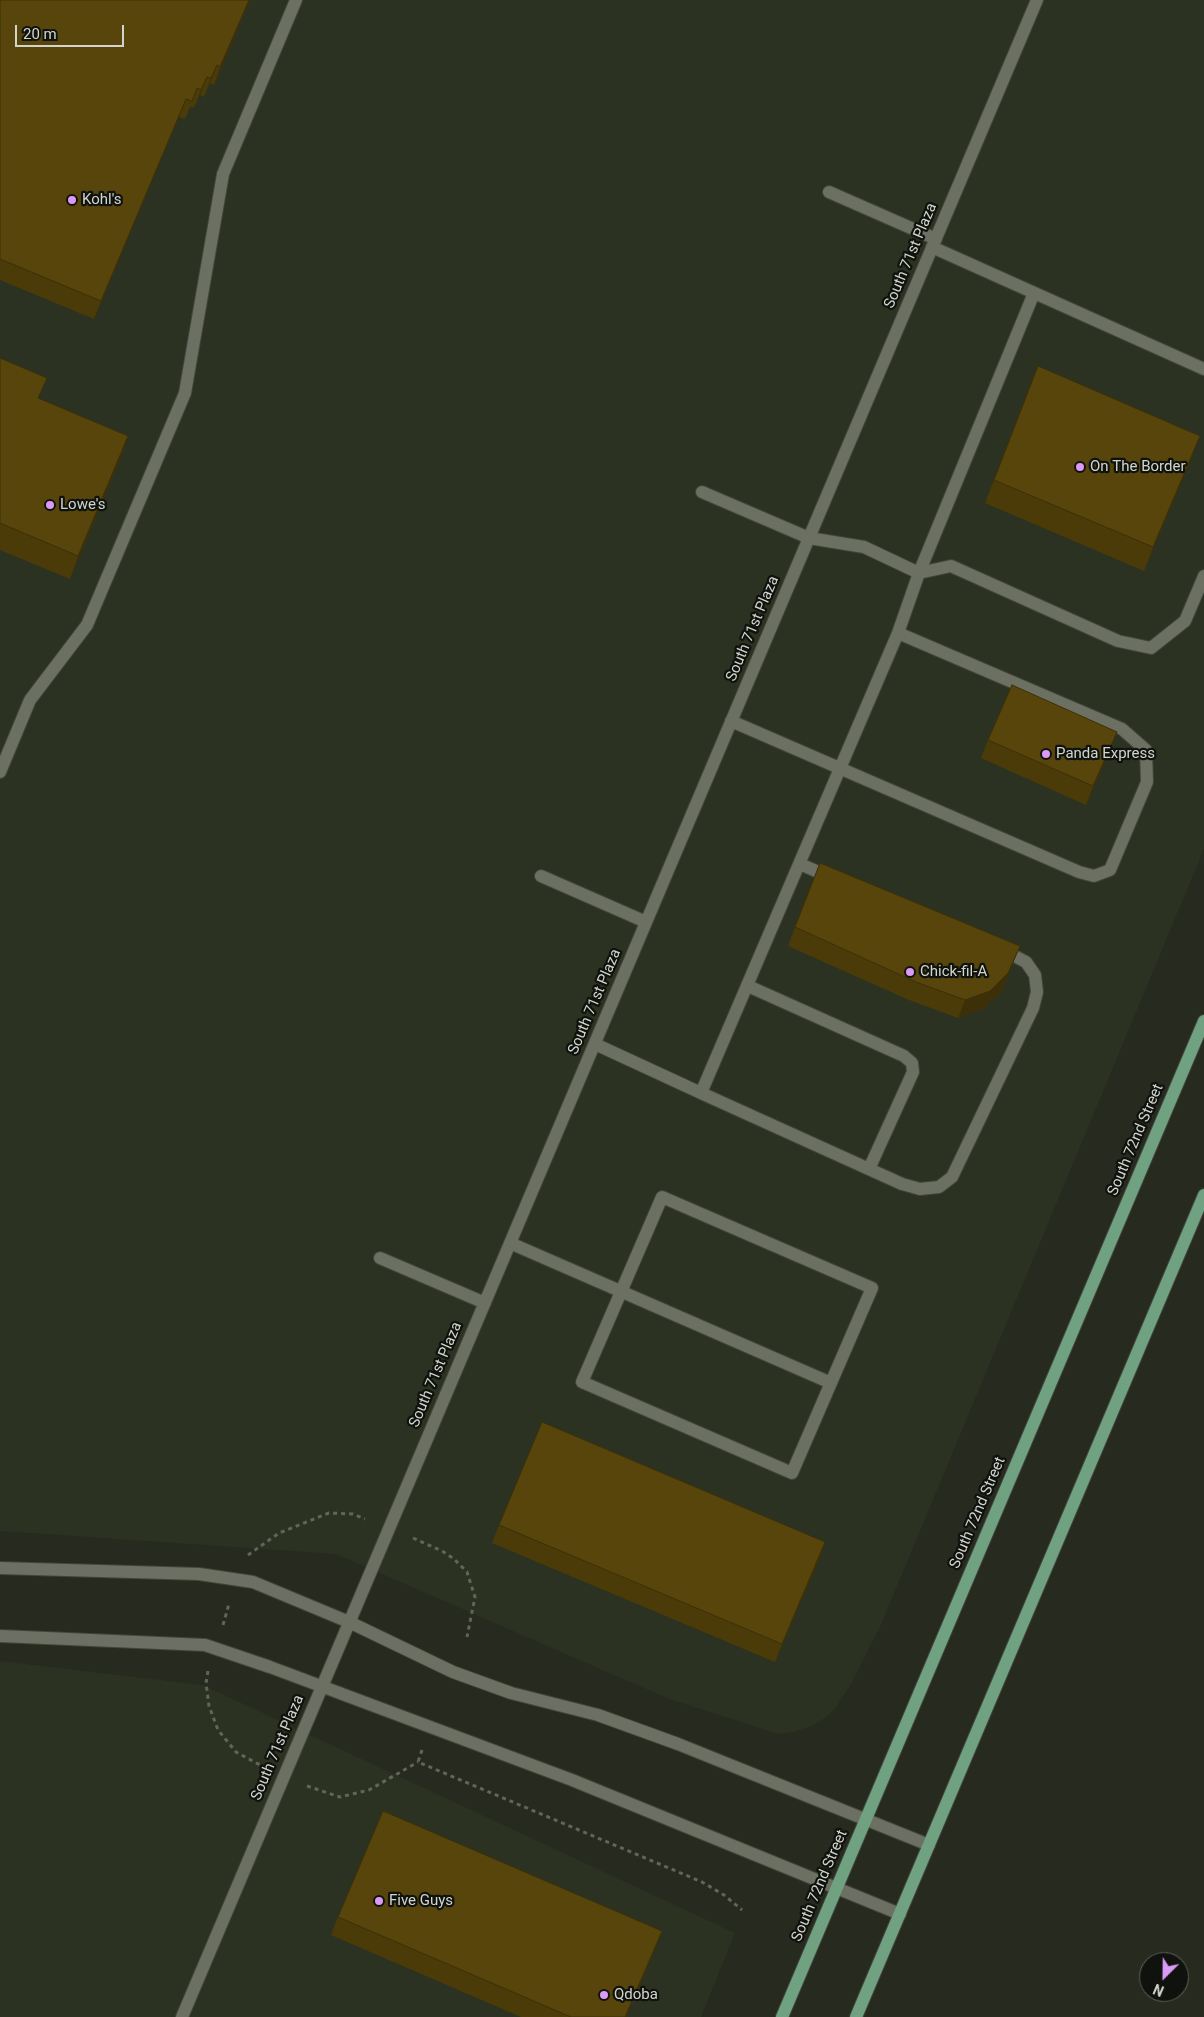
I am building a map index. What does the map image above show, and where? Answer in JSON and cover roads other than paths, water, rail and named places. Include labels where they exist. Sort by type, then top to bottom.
[{"type":"main road","name":"South 72nd Street","points":[[782,2017],[1204,1021]]},
{"type":"main road","points":[[856,2017],[1204,1195]]},
{"type":"street","points":[[0,772],[30,700],[87,625],[184,393],[223,174],[296,0]]},
{"type":"street","name":"South 71st Plaza","points":[[182,2017],[1037,0]]},
{"type":"street","points":[[829,192],[1034,293],[1204,369]]},
{"type":"street","points":[[701,1093],[898,632],[918,573],[1034,293]]},
{"type":"street","points":[[702,492],[809,538],[864,548],[918,573],[951,566],[1118,641],[1151,648],[1185,621],[1204,576]]},
{"type":"street","points":[[731,721],[1079,872],[1094,876],[1110,870],[1147,782],[1146,750],[1122,729],[898,632]]},
{"type":"street","points":[[800,864],[844,883]]},
{"type":"street","points":[[541,876],[646,922]]},
{"type":"street","points":[[595,1044],[902,1184],[920,1189],[939,1187],[952,1177],[1033,1008],[1036,992],[1035,975],[1026,962],[986,942]]},
{"type":"street","points":[[748,986],[904,1056],[912,1063],[913,1072],[869,1169]]},
{"type":"street","points":[[662,1197],[872,1288],[792,1473],[582,1382],[622,1291],[662,1197]]},
{"type":"street","points":[[510,1243],[831,1383]]},
{"type":"street","points":[[380,1258],[485,1303]]},
{"type":"street","points":[[0,1568],[208,1575],[253,1582],[349,1622],[453,1672],[511,1693],[598,1715],[678,1744],[929,1845]]},
{"type":"street","points":[[0,1636],[205,1645],[270,1666],[321,1687],[572,1780],[900,1914]]},
{"type":"place","name":"Kohl's","points":[[72,200]]},
{"type":"place","name":"On The Border","points":[[1080,467]]},
{"type":"place","name":"Lowe's","points":[[50,505]]},
{"type":"place","name":"Panda Express","points":[[1046,754]]},
{"type":"place","name":"Chick-fil-A","points":[[910,972]]},
{"type":"place","name":"Five Guys","points":[[379,1901]]},
{"type":"place","name":"Qdoba","points":[[604,1995]]}]
